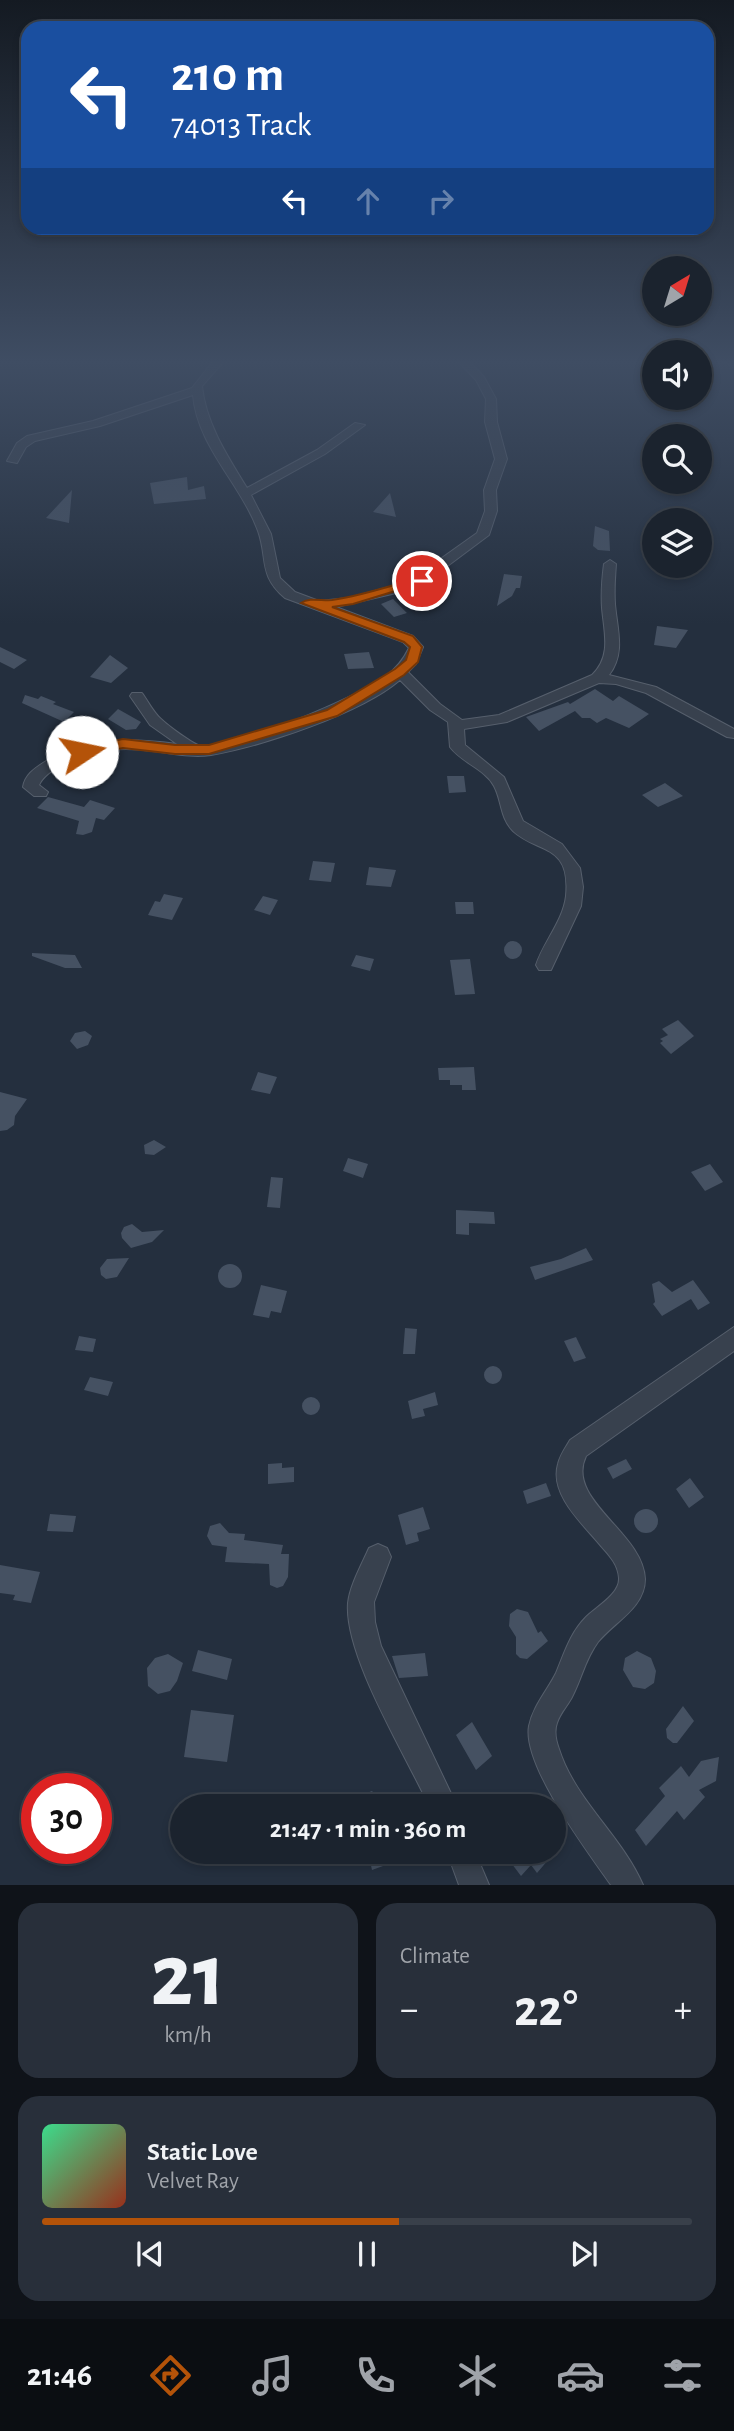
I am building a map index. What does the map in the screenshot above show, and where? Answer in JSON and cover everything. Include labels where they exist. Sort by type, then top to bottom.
[{"type":"street","points":[[13,461],[20,448]]},
{"type":"street","points":[[40,792],[30,785],[36,775],[67,757],[93,749],[141,744],[197,751],[241,742],[332,713],[412,662],[416,647],[408,639],[307,603],[279,588],[267,563],[266,533],[220,448]]},
{"type":"street","points":[[244,494],[327,448]]},
{"type":"street","points":[[307,603],[335,604],[414,585],[484,535],[491,511],[490,489],[501,459],[498,448]]},
{"type":"street","points":[[457,725],[502,719],[597,678],[611,660],[614,651],[608,598],[610,564]]},
{"type":"street","points":[[400,672],[457,725]]},
{"type":"street","points":[[597,678],[629,683],[685,704],[732,734]]},
{"type":"street","points":[[137,696],[155,722],[197,751]]},
{"type":"street","points":[[457,725],[458,747],[498,779],[505,793],[509,815],[515,824],[561,849],[572,867],[575,885],[571,912],[550,947],[545,965]]},
{"type":"street","points":[[628,1885],[554,1772],[543,1744],[542,1731],[546,1714],[564,1686],[583,1641],[595,1625],[622,1601],[632,1582],[629,1565],[623,1555],[577,1497],[569,1480],[568,1465],[578,1448],[734,1338]]},
{"type":"street","points":[[378,1557],[376,1570],[361,1601],[366,1640],[437,1794]]},
{"type":"street","points":[[466,1864],[474,1885]]},
{"type":"building","points":[[187,477],[188,490],[204,486],[206,499],[154,504],[150,483]]},
{"type":"building","points":[[72,490],[69,523],[46,518]]},
{"type":"building","points":[[390,493],[396,517],[373,512]]},
{"type":"building","points":[[595,526],[609,531],[610,551],[598,550],[593,546]]},
{"type":"building","points":[[504,574],[522,576],[520,588],[516,588],[512,596],[497,606]]},
{"type":"building","points":[[393,599],[407,613],[394,617],[381,604]]},
{"type":"building","points":[[657,626],[688,630],[676,648],[654,645]]},
{"type":"building","points":[[0,647],[27,660],[14,669],[0,662]]},
{"type":"building","points":[[369,652],[374,668],[348,669],[344,654]]},
{"type":"building","points":[[110,655],[128,668],[111,683],[90,677]]},
{"type":"building","points":[[595,689],[613,701],[619,696],[649,714],[629,728],[606,718],[597,723],[590,718],[582,718],[575,711],[539,731],[526,717],[568,702],[570,704]]},
{"type":"building","points":[[25,695],[38,699],[41,696],[74,712],[64,722],[22,703]]},
{"type":"building","points":[[118,709],[141,722],[136,729],[126,730],[108,719]]},
{"type":"building","points":[[447,776],[464,776],[466,792],[449,793]]},
{"type":"building","points":[[665,783],[683,796],[658,807],[642,795]]},
{"type":"building","points":[[48,797],[84,807],[90,800],[115,808],[104,820],[96,818],[92,832],[76,834],[79,821],[37,808]]},
{"type":"building","points":[[313,861],[335,863],[331,882],[309,880]]},
{"type":"building","points":[[369,867],[396,870],[391,887],[366,885]]},
{"type":"building","points":[[164,894],[183,898],[172,920],[148,915],[155,901],[160,902]]},
{"type":"building","points":[[263,896],[278,900],[270,915],[254,910]]},
{"type":"building","points":[[455,902],[473,902],[474,914],[456,914]]},
{"type":"building","points":[[509,941],[517,941],[522,950],[520,957],[509,959],[504,954],[504,946]]},
{"type":"building","points":[[32,953],[75,955],[82,968],[65,968],[32,956]]},
{"type":"building","points":[[356,955],[374,959],[370,971],[351,966]]},
{"type":"building","points":[[470,959],[475,994],[455,995],[450,960]]},
{"type":"building","points":[[678,1020],[694,1036],[671,1054],[660,1043],[663,1041],[660,1039],[668,1035],[662,1029]]},
{"type":"building","points":[[85,1031],[92,1036],[88,1045],[77,1049],[70,1041],[75,1033]]},
{"type":"building","points":[[474,1067],[476,1090],[462,1090],[462,1085],[450,1085],[450,1080],[439,1080],[438,1068]]},
{"type":"building","points":[[258,1072],[277,1077],[270,1094],[251,1090]]},
{"type":"building","points":[[0,1092],[27,1099],[15,1116],[14,1125],[0,1131]]},
{"type":"building","points":[[154,1140],[166,1147],[154,1155],[145,1154],[144,1145]]},
{"type":"building","points":[[348,1158],[368,1164],[363,1178],[343,1171]]},
{"type":"building","points":[[710,1164],[723,1182],[705,1191],[691,1172]]},
{"type":"building","points":[[271,1177],[283,1178],[280,1208],[267,1207]]},
{"type":"building","points":[[456,1210],[494,1212],[495,1224],[469,1223],[469,1235],[456,1234]]},
{"type":"building","points":[[132,1224],[142,1232],[164,1230],[152,1242],[131,1248],[121,1233],[124,1227]]},
{"type":"building","points":[[586,1248],[593,1260],[535,1280],[530,1267],[561,1259]]},
{"type":"building","points":[[129,1258],[117,1277],[106,1279],[101,1275],[100,1268],[107,1259]]},
{"type":"building","points":[[230,1264],[238,1268],[242,1276],[238,1284],[230,1288],[222,1284],[218,1276],[222,1268]]},
{"type":"building","points":[[693,1280],[710,1303],[698,1310],[691,1299],[662,1316],[653,1304],[652,1284],[659,1281],[672,1292]]},
{"type":"building","points":[[261,1285],[287,1291],[281,1313],[271,1311],[269,1318],[253,1315]]},
{"type":"building","points":[[405,1328],[417,1329],[415,1354],[403,1354]]},
{"type":"building","points":[[79,1336],[96,1339],[93,1352],[75,1350]]},
{"type":"building","points":[[576,1337],[586,1358],[574,1362],[564,1341]]},
{"type":"building","points":[[493,1366],[499,1369],[502,1375],[499,1381],[493,1384],[487,1381],[484,1375],[487,1369]]},
{"type":"building","points":[[90,1377],[113,1382],[108,1396],[84,1390]]},
{"type":"building","points":[[435,1392],[438,1405],[423,1409],[425,1416],[412,1419],[408,1401]]},
{"type":"building","points":[[311,1397],[317,1400],[320,1406],[317,1412],[311,1415],[305,1412],[302,1406],[305,1400]]},
{"type":"building","points":[[626,1459],[632,1469],[613,1479],[607,1468]]},
{"type":"building","points":[[282,1463],[282,1468],[294,1467],[294,1482],[268,1484],[268,1464]]},
{"type":"building","points":[[690,1478],[704,1497],[689,1508],[676,1489]]},
{"type":"building","points":[[546,1483],[551,1496],[527,1504],[523,1491]]},
{"type":"building","points":[[423,1507],[430,1529],[417,1533],[419,1541],[406,1545],[398,1515]]},
{"type":"building","points":[[646,1509],[654,1513],[658,1521],[654,1529],[646,1533],[638,1529],[634,1521],[638,1513]]},
{"type":"building","points":[[50,1514],[76,1516],[73,1532],[47,1531]]},
{"type":"building","points":[[220,1523],[229,1533],[245,1534],[244,1540],[283,1545],[281,1554],[289,1554],[288,1577],[283,1586],[277,1588],[270,1585],[269,1564],[225,1562],[227,1547],[212,1545],[207,1536],[210,1526]]},
{"type":"building","points":[[0,1565],[40,1572],[31,1603],[13,1600],[15,1595],[0,1593]]},
{"type":"building","points":[[517,1609],[528,1612],[538,1633],[541,1631],[548,1641],[527,1659],[516,1654],[516,1637],[509,1626],[510,1614]]},
{"type":"building","points":[[198,1650],[232,1659],[227,1680],[192,1671]]},
{"type":"building","points":[[637,1651],[651,1658],[656,1671],[654,1683],[645,1689],[633,1687],[623,1670],[625,1658]]},
{"type":"building","points":[[425,1653],[428,1676],[399,1678],[392,1656]]},
{"type":"building","points":[[168,1654],[183,1663],[177,1681],[170,1691],[158,1694],[148,1686],[147,1668],[155,1658]]},
{"type":"building","points":[[683,1706],[694,1721],[677,1743],[673,1743],[667,1738],[666,1729]]},
{"type":"building","points":[[191,1710],[234,1715],[227,1762],[184,1757]]},
{"type":"building","points":[[472,1722],[492,1756],[476,1770],[456,1735]]},
{"type":"building","points":[[719,1757],[716,1781],[699,1790],[705,1797],[684,1820],[677,1811],[646,1846],[635,1830],[665,1796],[659,1788],[681,1766],[689,1777],[701,1761]]},
{"type":"building","points":[[371,1864],[389,1864],[372,1870]]},
{"type":"building","points":[[512,1864],[545,1864],[537,1873],[531,1865],[521,1876]]},
{"type":"route","points":[[82,752],[123,744],[175,750],[209,750],[332,713],[400,672],[412,662],[416,647],[408,639],[307,603],[323,605],[349,602],[422,581]]}]
